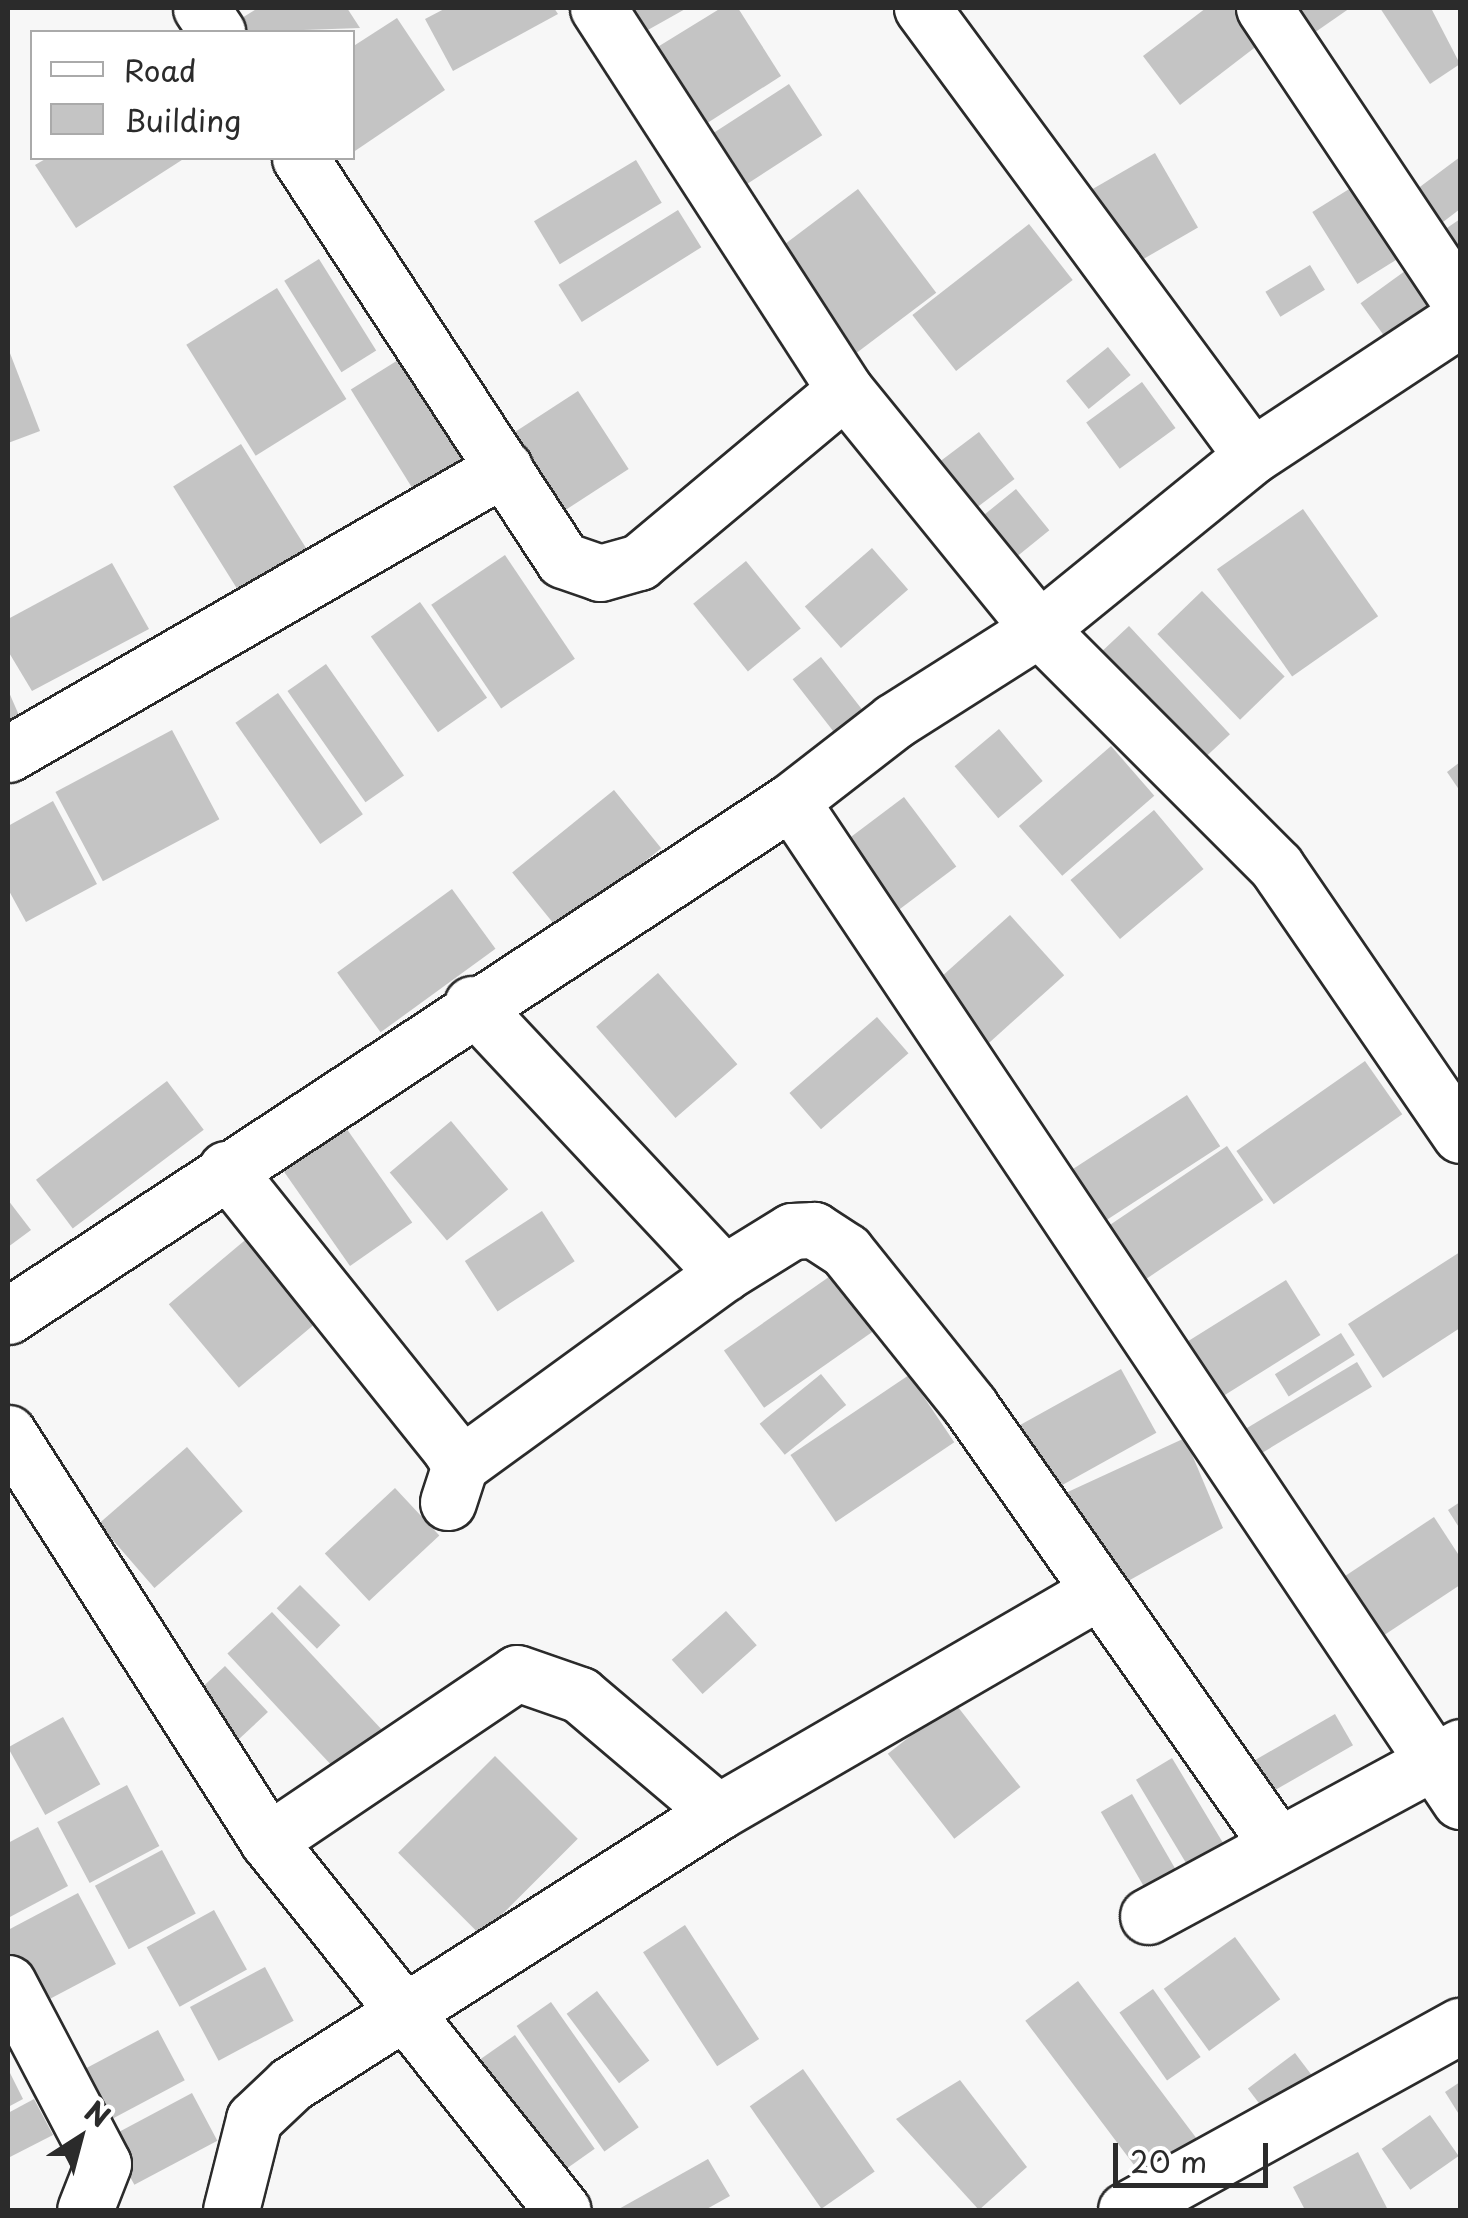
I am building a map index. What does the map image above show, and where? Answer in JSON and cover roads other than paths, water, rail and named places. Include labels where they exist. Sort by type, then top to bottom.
[{"type":"street","points":[[201,8],[217,30]]},
{"type":"street","points":[[598,8],[845,390],[1038,630],[1276,866],[1460,1135]]},
{"type":"street","points":[[922,8],[1252,456]]},
{"type":"street","points":[[1264,8],[1460,302]]},
{"type":"street","points":[[301,160],[563,560],[600,573],[639,562],[845,390]]},
{"type":"street","points":[[8,1316],[472,1004],[791,801],[894,720],[1038,630],[1252,456],[1460,319]]},
{"type":"street","points":[[8,754],[504,468]]},
{"type":"street","points":[[791,801],[1452,1770],[1275,1840],[1148,1916]]},
{"type":"street","points":[[472,1004],[724,1273]]},
{"type":"street","points":[[226,1169],[454,1484],[724,1273],[792,1231],[838,1244],[970,1406],[1097,1592],[1275,1840]]},
{"type":"street","points":[[8,1433],[268,1841],[405,2004],[563,2210]]},
{"type":"street","points":[[231,2210],[254,2119],[405,2004],[718,1812],[1097,1592]]},
{"type":"street","points":[[268,1841],[517,1674],[580,1695],[718,1812]]},
{"type":"street","points":[[8,1983],[103,2164],[85,2210]]},
{"type":"street","points":[[1126,2210],[1460,2026]]}]
